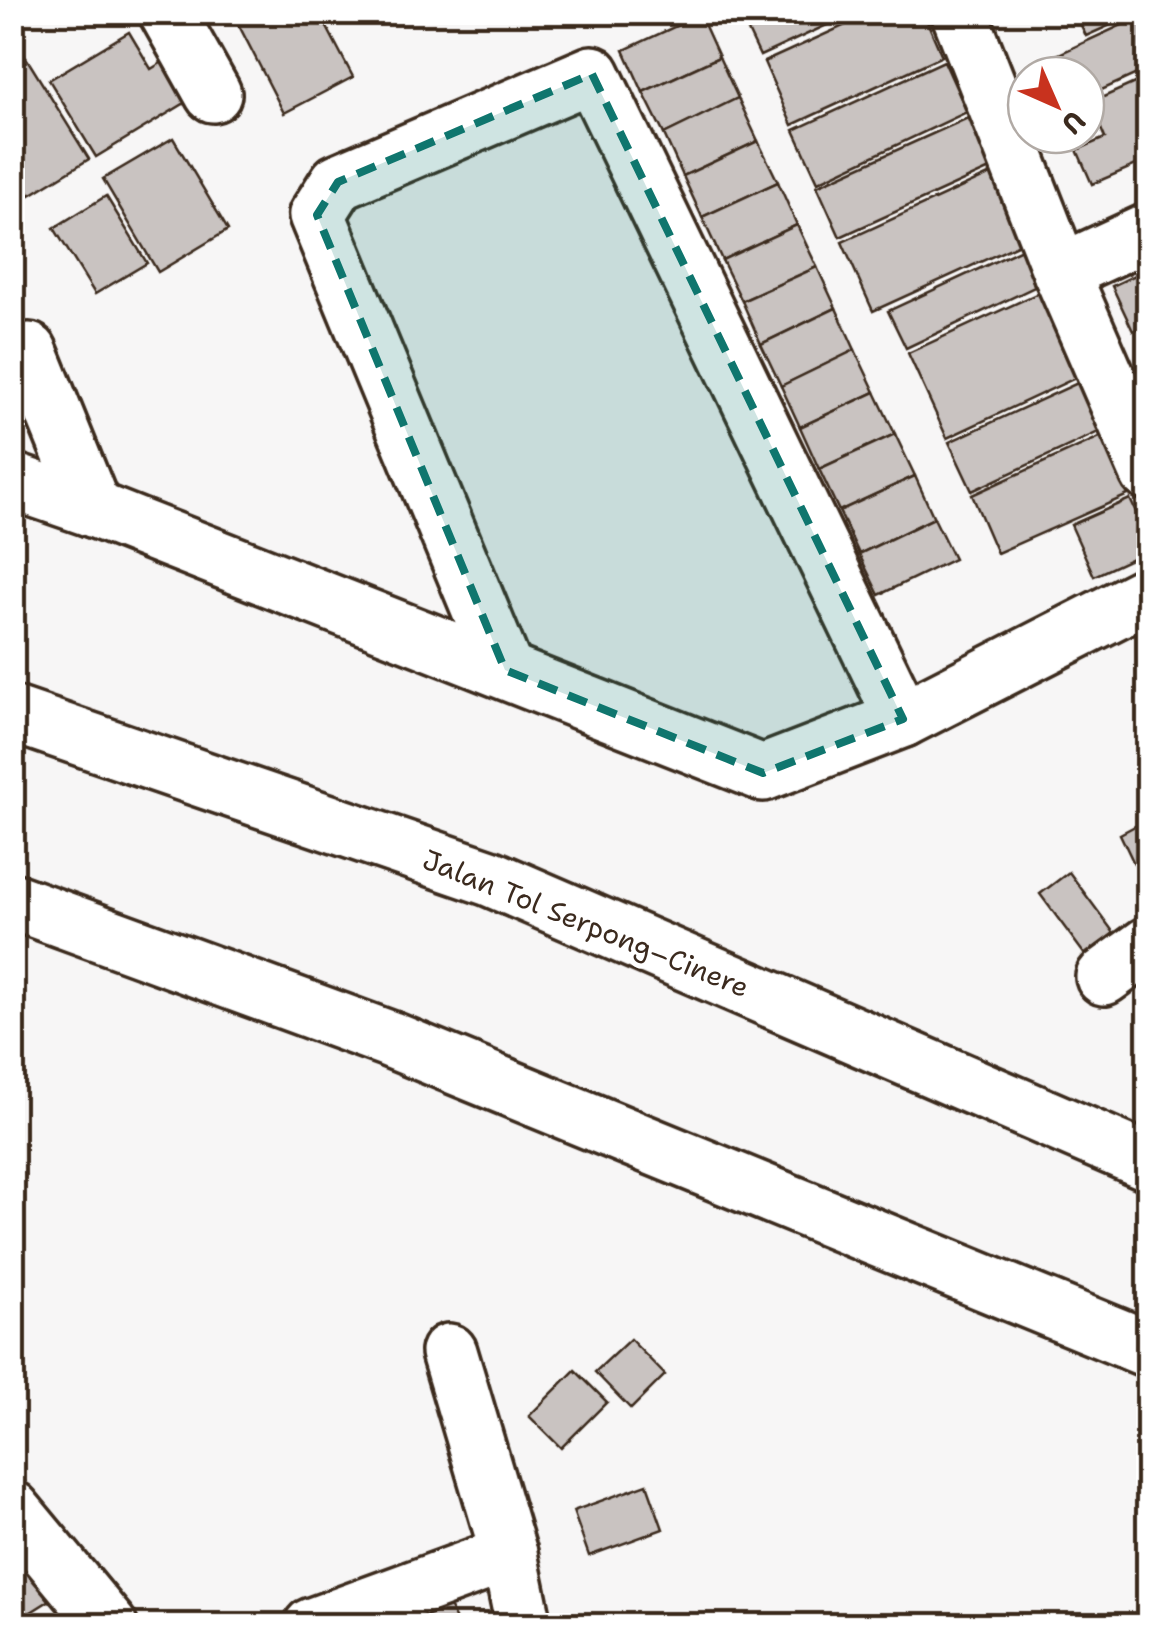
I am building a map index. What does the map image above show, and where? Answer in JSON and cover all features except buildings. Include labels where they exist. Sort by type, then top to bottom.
[{"type":"main road","points":[[167,12],[212,94]]},
{"type":"main road","points":[[959,12],[1062,272],[1148,472]]},
{"type":"main road","points":[[506,670],[317,215],[338,182],[592,74],[903,720]]},
{"type":"main road","points":[[1062,272],[1148,232]]},
{"type":"main road","points":[[28,351],[93,509]]},
{"type":"main road","points":[[12,481],[93,509],[763,772],[903,720],[1148,594]]},
{"type":"main road","name":"Jalan Tol Serpong–Cinere","points":[[12,714],[490,878],[1148,1162]]},
{"type":"main road","points":[[12,901],[389,1039],[1148,1349]]},
{"type":"main road","points":[[1104,977],[1148,946]]},
{"type":"main road","points":[[448,1352],[509,1554],[524,1626]]},
{"type":"main road","points":[[12,1510],[108,1626]]},
{"type":"main road","points":[[312,1626],[509,1554]]},
{"type":"highlighted area","points":[[592,74],[903,719],[763,773],[505,670],[317,215],[338,182]]}]
